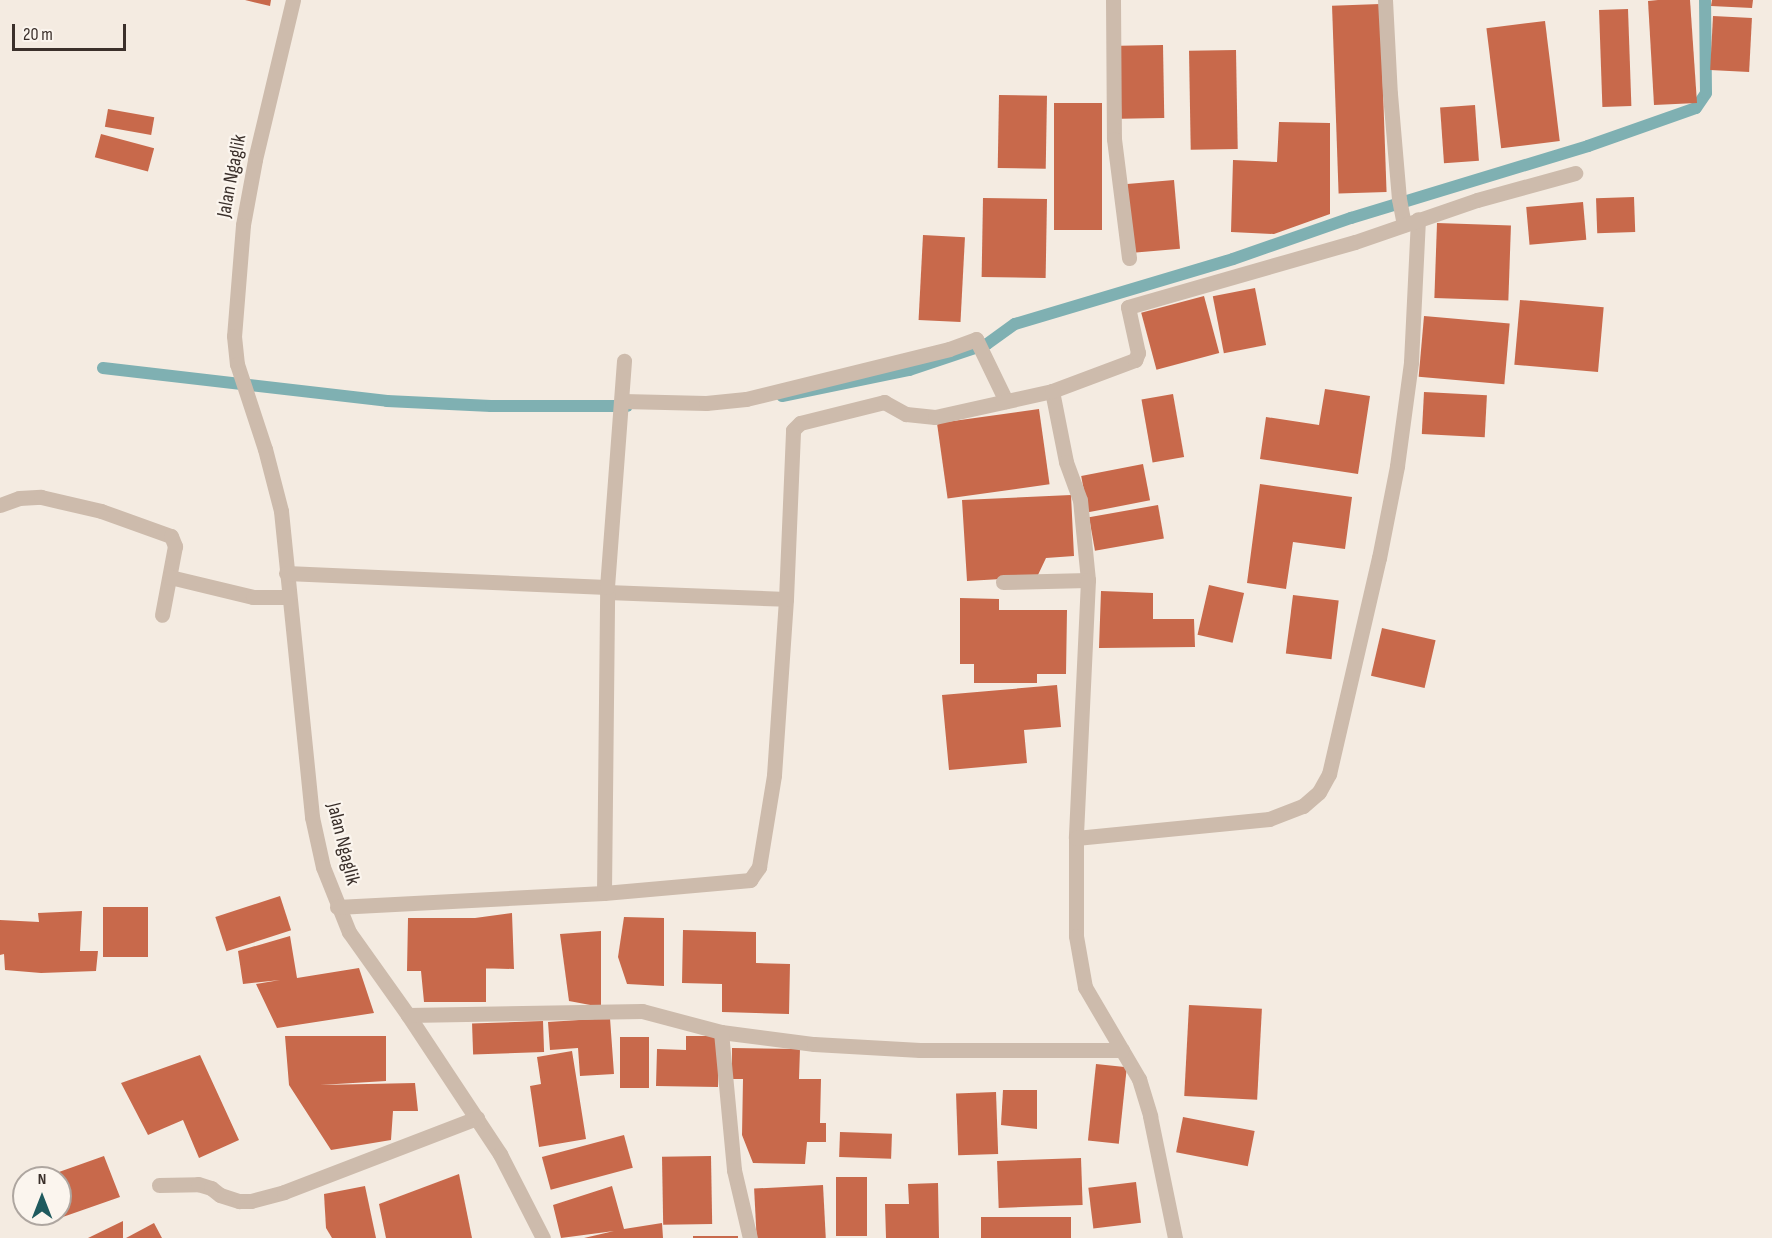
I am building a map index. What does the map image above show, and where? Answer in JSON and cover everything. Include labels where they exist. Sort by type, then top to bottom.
[{"type":"street","name":"Jalan Ngaglik","points":[[293,0],[255,160],[243,225],[234,336],[237,364],[281,511],[312,817],[323,867],[337,907],[349,932],[408,1015],[500,1154],[543,1238]]},
{"type":"street","points":[[1113,0],[1114,139],[1129,258]]},
{"type":"street","points":[[1076,838],[1269,819],[1303,806],[1319,792],[1329,774],[1379,558],[1397,465],[1411,362],[1408,222],[1399,199],[1385,0]]},
{"type":"street","points":[[337,907],[604,893],[750,880],[758,872],[774,775],[786,599],[793,430],[800,423],[868,404],[884,402],[906,414],[935,417],[1052,391],[1135,360],[1138,353],[1128,307],[1477,200],[1575,173]]},
{"type":"street","points":[[623,402],[706,403],[746,399],[949,350],[976,339],[1006,401]]},
{"type":"street","points":[[604,893],[607,590],[622,419],[624,361]]},
{"type":"street","points":[[1052,391],[1066,462],[1080,500],[1088,580],[1076,838],[1076,936],[1085,987],[1139,1079],[1150,1116],[1174,1238]]},
{"type":"street","points":[[0,505],[19,498],[41,497],[101,511],[171,536],[175,546],[162,615]]},
{"type":"street","points":[[286,573],[786,599]]},
{"type":"street","points":[[170,577],[253,597],[288,597]]},
{"type":"street","points":[[1003,582],[1088,580]]},
{"type":"street","points":[[408,1015],[642,1011],[721,1032],[814,1044],[920,1050],[1122,1050]]},
{"type":"street","points":[[721,1032],[734,1170],[750,1238]]},
{"type":"street","points":[[159,1185],[198,1184],[211,1188],[220,1195],[239,1201],[251,1201],[284,1192],[477,1118]]},
{"type":"building","points":[[245,0],[271,0],[270,6]]},
{"type":"building","points":[[1690,0],[1697,103],[1654,105],[1648,1]]},
{"type":"building","points":[[1712,0],[1753,0],[1752,8],[1711,6]]},
{"type":"building","points":[[1380,4],[1387,192],[1339,194],[1332,6]]},
{"type":"building","points":[[1628,9],[1631,106],[1602,107],[1599,10]]},
{"type":"building","points":[[1713,16],[1752,18],[1749,72],[1710,70]]},
{"type":"building","points":[[1545,21],[1560,141],[1501,148],[1486,28]]},
{"type":"building","points":[[1163,45],[1164,118],[1121,119],[1120,46]]},
{"type":"building","points":[[1236,50],[1238,149],[1191,150],[1189,51]]},
{"type":"building","points":[[999,95],[1047,96],[1046,169],[998,168]]},
{"type":"building","points":[[1054,103],[1102,103],[1102,230],[1054,230]]},
{"type":"building","points":[[1475,105],[1479,161],[1444,163],[1440,107]]},
{"type":"building","points":[[108,109],[154,117],[151,135],[105,127]]},
{"type":"building","points":[[1279,122],[1330,123],[1330,214],[1274,234],[1231,232],[1233,160],[1277,162]]},
{"type":"building","points":[[101,134],[154,148],[148,171],[95,157]]},
{"type":"building","points":[[1174,180],[1180,249],[1133,253],[1127,184]]},
{"type":"building","points":[[1634,197],[1635,232],[1597,233],[1596,198]]},
{"type":"building","points":[[983,198],[1047,199],[1046,278],[982,277]]},
{"type":"building","points":[[1583,202],[1586,240],[1530,245],[1526,207]]},
{"type":"building","points":[[1437,223],[1511,226],[1508,301],[1434,298]]},
{"type":"building","points":[[923,235],[965,237],[960,322],[919,320]]},
{"type":"building","points":[[1255,288],[1266,345],[1224,353],[1213,296]]},
{"type":"building","points":[[1204,296],[1219,353],[1156,370],[1141,313]]},
{"type":"building","points":[[1520,300],[1604,307],[1598,372],[1514,365]]},
{"type":"building","points":[[1424,316],[1510,323],[1504,384],[1419,377]]},
{"type":"building","points":[[1325,389],[1370,396],[1358,474],[1260,459],[1266,417],[1319,425]]},
{"type":"building","points":[[1424,392],[1487,395],[1485,437],[1422,434]]},
{"type":"building","points":[[1173,394],[1184,457],[1153,463],[1141,400]]},
{"type":"building","points":[[1039,409],[1050,484],[948,499],[937,423]]},
{"type":"building","points":[[1143,464],[1150,500],[1088,512],[1081,476]]},
{"type":"building","points":[[1260,484],[1352,497],[1345,549],[1293,542],[1286,589],[1247,583]]},
{"type":"building","points":[[1071,495],[1074,556],[1046,558],[1037,577],[967,581],[962,500]]},
{"type":"building","points":[[1158,505],[1164,538],[1095,551],[1089,517]]},
{"type":"building","points":[[1209,585],[1244,593],[1233,643],[1198,635]]},
{"type":"building","points":[[1101,591],[1153,593],[1153,619],[1194,619],[1195,647],[1099,648]]},
{"type":"building","points":[[1293,595],[1339,601],[1331,659],[1286,654]]},
{"type":"building","points":[[960,598],[999,599],[999,610],[1067,610],[1066,674],[1037,674],[1037,683],[974,683],[974,664],[960,664]]},
{"type":"building","points":[[1382,628],[1436,640],[1425,688],[1371,676]]},
{"type":"building","points":[[1057,685],[1061,727],[1024,730],[1027,763],[949,770],[942,695]]},
{"type":"building","points":[[280,896],[291,930],[226,951],[215,917]]},
{"type":"building","points":[[103,907],[148,907],[148,957],[103,957]]},
{"type":"building","points":[[82,911],[80,951],[98,951],[96,971],[41,973],[5,970],[4,954],[0,955],[0,920],[39,922],[38,913]]},
{"type":"building","points":[[512,913],[514,969],[486,968],[486,1002],[424,1002],[421,971],[407,971],[408,918],[475,918]]},
{"type":"building","points":[[624,917],[664,918],[664,986],[627,984],[618,957]]},
{"type":"building","points":[[683,930],[756,932],[756,963],[790,964],[789,1014],[722,1012],[722,984],[682,983]]},
{"type":"building","points":[[601,931],[601,1007],[569,1001],[560,934]]},
{"type":"building","points":[[290,936],[297,978],[359,968],[374,1013],[277,1028],[256,984],[280,980],[243,984],[238,951]]},
{"type":"building","points":[[1189,1005],[1262,1009],[1257,1100],[1184,1096]]},
{"type":"building","points":[[610,1018],[614,1074],[580,1076],[578,1048],[550,1050],[548,1022]]},
{"type":"building","points":[[543,1021],[544,1052],[473,1054],[472,1023]]},
{"type":"building","points":[[285,1036],[386,1036],[386,1081],[320,1085],[415,1083],[418,1111],[393,1111],[391,1140],[331,1150],[289,1085]]},
{"type":"building","points":[[686,1036],[719,1036],[718,1087],[656,1086],[657,1049],[686,1050]]},
{"type":"building","points":[[620,1037],[649,1037],[649,1088],[620,1088]]},
{"type":"building","points":[[732,1048],[800,1049],[799,1079],[821,1079],[820,1123],[826,1123],[826,1142],[807,1142],[805,1164],[753,1163],[742,1135],[743,1079],[732,1079]]},
{"type":"building","points":[[572,1051],[586,1139],[539,1147],[530,1086],[541,1084],[537,1057]]},
{"type":"building","points":[[200,1055],[239,1140],[199,1158],[183,1120],[148,1135],[121,1083]]},
{"type":"building","points":[[1096,1064],[1127,1067],[1119,1144],[1088,1141]]},
{"type":"building","points":[[1003,1090],[1037,1090],[1037,1129],[1001,1125]]},
{"type":"building","points":[[996,1092],[998,1154],[958,1155],[956,1093]]},
{"type":"building","points":[[1183,1117],[1255,1131],[1248,1166],[1176,1152]]},
{"type":"building","points":[[840,1132],[892,1134],[891,1159],[839,1157]]},
{"type":"building","points":[[624,1135],[633,1168],[551,1190],[542,1157]]},
{"type":"building","points":[[104,1156],[120,1197],[72,1214],[72,1167]]},
{"type":"building","points":[[711,1156],[712,1224],[663,1225],[662,1157]]},
{"type":"building","points":[[1081,1158],[1083,1205],[999,1208],[997,1161]]},
{"type":"building","points":[[459,1174],[472,1238],[386,1238],[379,1204]]},
{"type":"building","points":[[836,1177],[867,1177],[867,1236],[836,1236]]},
{"type":"building","points":[[1136,1182],[1141,1223],[1093,1229],[1088,1188]]},
{"type":"building","points":[[938,1183],[939,1238],[886,1238],[885,1204],[909,1204],[908,1184]]},
{"type":"building","points":[[823,1185],[826,1238],[757,1238],[754,1189]]},
{"type":"building","points":[[365,1186],[376,1238],[332,1238],[326,1228],[324,1194]]},
{"type":"building","points":[[612,1186],[624,1229],[662,1223],[663,1238],[584,1238],[614,1231],[561,1238],[553,1205]]},
{"type":"building","points":[[981,1217],[1071,1217],[1071,1238],[981,1238]]},
{"type":"building","points":[[123,1221],[123,1238],[88,1238]]},
{"type":"building","points":[[154,1223],[162,1238],[126,1238]]},
{"type":"building","points":[[693,1236],[738,1236],[738,1238],[693,1238]]},
{"type":"waterway","points":[[782,396],[909,370],[987,344],[1015,324],[1233,259],[1351,218],[1588,146],[1696,108],[1706,93],[1705,0]]},
{"type":"waterway","points":[[103,368],[387,401],[491,406],[627,406]]}]
